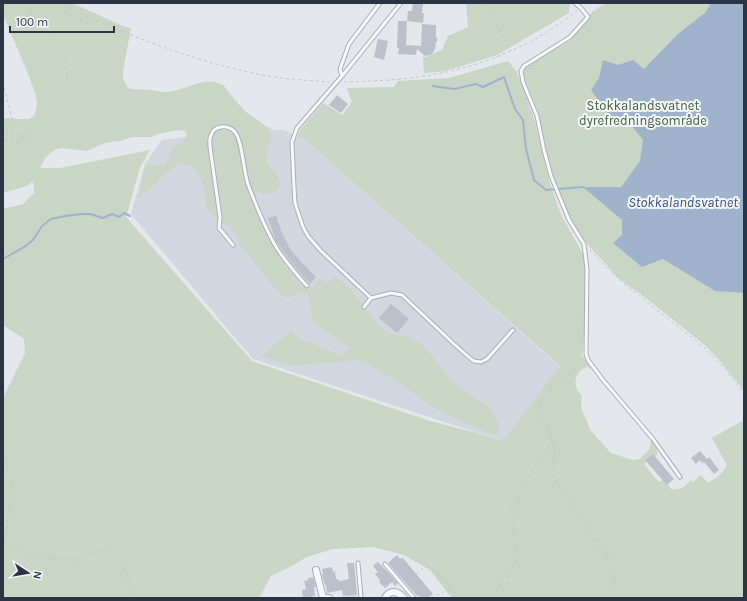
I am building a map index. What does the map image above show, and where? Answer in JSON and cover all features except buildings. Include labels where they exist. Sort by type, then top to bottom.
[{"type":"street","points":[[316,570],[323,598],[329,598]]},
{"type":"street","points":[[385,598],[387,594],[391,592],[397,592],[404,598]]},
{"type":"lane","points":[[342,76],[340,69],[349,44],[380,3]]},
{"type":"lane","points":[[371,298],[320,250],[303,227],[295,203],[292,142],[297,128],[342,76],[401,3]]},
{"type":"lane","points":[[575,3],[588,17],[570,37],[524,66],[521,71],[523,82],[537,116],[551,176],[569,220],[584,244],[587,269],[586,354],[588,360],[653,439],[680,477]]},
{"type":"lane","points":[[233,245],[220,228],[220,217],[210,148],[210,137],[212,133],[214,130],[221,127],[228,128],[236,135],[248,186],[262,218],[278,250],[288,265],[307,286]]},
{"type":"lane","points":[[364,307],[371,298],[391,293],[402,295],[474,361],[481,362],[487,359],[513,330]]},
{"type":"lane","points":[[358,563],[360,597]]},
{"type":"lane","points":[[385,564],[414,598]]},
{"type":"path","points":[[22,3],[40,23],[62,54],[70,84]]},
{"type":"path","points":[[59,3],[97,21],[149,42],[204,61],[264,75],[291,79],[336,82],[384,81],[422,77],[470,67],[527,44],[551,30],[581,8]]},
{"type":"path","points":[[484,3],[507,43]]},
{"type":"path","points":[[588,17],[603,3]]},
{"type":"path","points":[[3,82],[12,119],[29,132],[26,136],[8,133],[6,140],[34,148]]},
{"type":"path","points":[[584,244],[622,282],[705,348],[725,369],[744,394]]},
{"type":"path","points":[[586,354],[568,378],[552,386],[540,403],[542,416],[555,446],[553,474],[556,482],[581,521],[598,541],[600,546],[605,548],[614,576],[614,598]]},
{"type":"path","points":[[494,598],[503,580],[508,575],[518,557],[516,542],[512,540],[515,526],[509,509],[516,506],[530,473],[540,458],[552,445],[551,437]]},
{"type":"path","points":[[3,450],[7,468],[12,477],[11,499],[4,540],[6,543]]},
{"type":"path","points":[[3,544],[8,543],[19,547],[24,551],[45,558],[75,560],[99,551],[113,550],[127,576],[134,598]]},
{"type":"path","points":[[403,585],[426,566],[430,567],[440,576],[457,598]]},
{"type":"path","points":[[431,598],[450,588]]},
{"type":"path","points":[[341,598],[360,597]]},
{"type":"shaded area","points":[[234,111],[274,130],[284,130],[304,139],[560,367],[502,441],[253,359],[131,214],[145,164],[162,140],[189,137]]},
{"type":"green space","points":[[3,3],[72,3],[123,26],[131,28],[123,71],[123,78],[128,88],[166,92],[204,82],[217,83],[224,86],[245,111],[264,125],[270,132],[271,137],[266,159],[269,166],[279,178],[280,182],[278,190],[273,193],[257,193],[255,200],[256,207],[270,240],[294,277],[309,290],[312,289],[317,280],[319,279],[328,283],[334,277],[347,285],[379,326],[391,334],[411,338],[421,344],[449,378],[461,389],[490,407],[498,422],[499,429],[497,435],[493,435],[448,415],[430,405],[401,384],[368,364],[358,360],[290,366],[261,356],[292,330],[300,339],[342,356],[350,348],[314,323],[312,319],[310,302],[306,293],[299,292],[287,298],[279,293],[240,245],[237,236],[231,227],[224,224],[206,207],[206,199],[201,179],[197,171],[191,166],[178,164],[138,199],[146,165],[166,163],[173,148],[182,142],[187,135],[185,131],[177,130],[158,134],[152,137],[132,137],[102,144],[87,151],[61,148],[54,150],[45,158],[40,168],[60,168],[150,150],[140,168],[126,217],[252,361],[430,421],[502,441],[560,366],[304,139],[297,136],[299,131],[323,103],[342,115],[352,102],[347,88],[394,87],[398,81],[449,78],[508,61],[517,72],[534,118],[549,180],[561,215],[585,260],[585,325],[582,355],[593,370],[588,367],[581,370],[578,373],[575,383],[582,396],[582,411],[591,431],[611,453],[633,460],[640,459],[649,449],[651,440],[656,447],[657,455],[655,456],[653,454],[644,464],[656,479],[660,482],[663,479],[671,489],[682,488],[691,480],[693,482],[701,475],[708,483],[722,473],[727,465],[712,438],[744,420],[744,598],[452,598],[430,570],[404,555],[373,547],[333,549],[307,557],[271,576],[259,598],[3,598],[3,398],[25,353],[24,339],[3,325],[3,208],[23,204],[34,193],[33,181],[27,186],[3,193],[3,118],[29,119],[35,115],[37,104],[36,96],[27,71],[3,15]]},
{"type":"green space","points":[[466,3],[570,3],[569,13],[497,55],[445,71],[424,73],[423,58],[442,50],[448,36],[468,27]]},
{"type":"green space","name":"Stokkalandsvatnet dyrefredningsområde","points":[[606,3],[744,3],[744,391],[706,346],[618,278],[588,245],[570,218],[553,175],[546,151],[538,111],[524,77],[524,71],[527,66],[572,39],[584,19]]},
{"type":"water","name":"Stokkalandsvatnet","points":[[711,3],[744,3],[744,293],[715,291],[663,259],[642,267],[613,243],[622,235],[622,220],[583,187],[621,187],[640,161],[643,140],[632,126],[609,115],[591,90],[599,78],[603,60],[618,65],[633,60],[644,69],[678,34],[706,12]]},
{"type":"waterway","points":[[433,86],[454,89],[476,84],[483,87],[504,77],[515,109],[523,120],[526,149],[534,180],[546,190],[583,187]]},
{"type":"waterway","points":[[3,259],[33,240],[42,226],[51,219],[82,214],[90,214],[103,218],[112,214],[119,217],[124,213],[130,216]]}]
